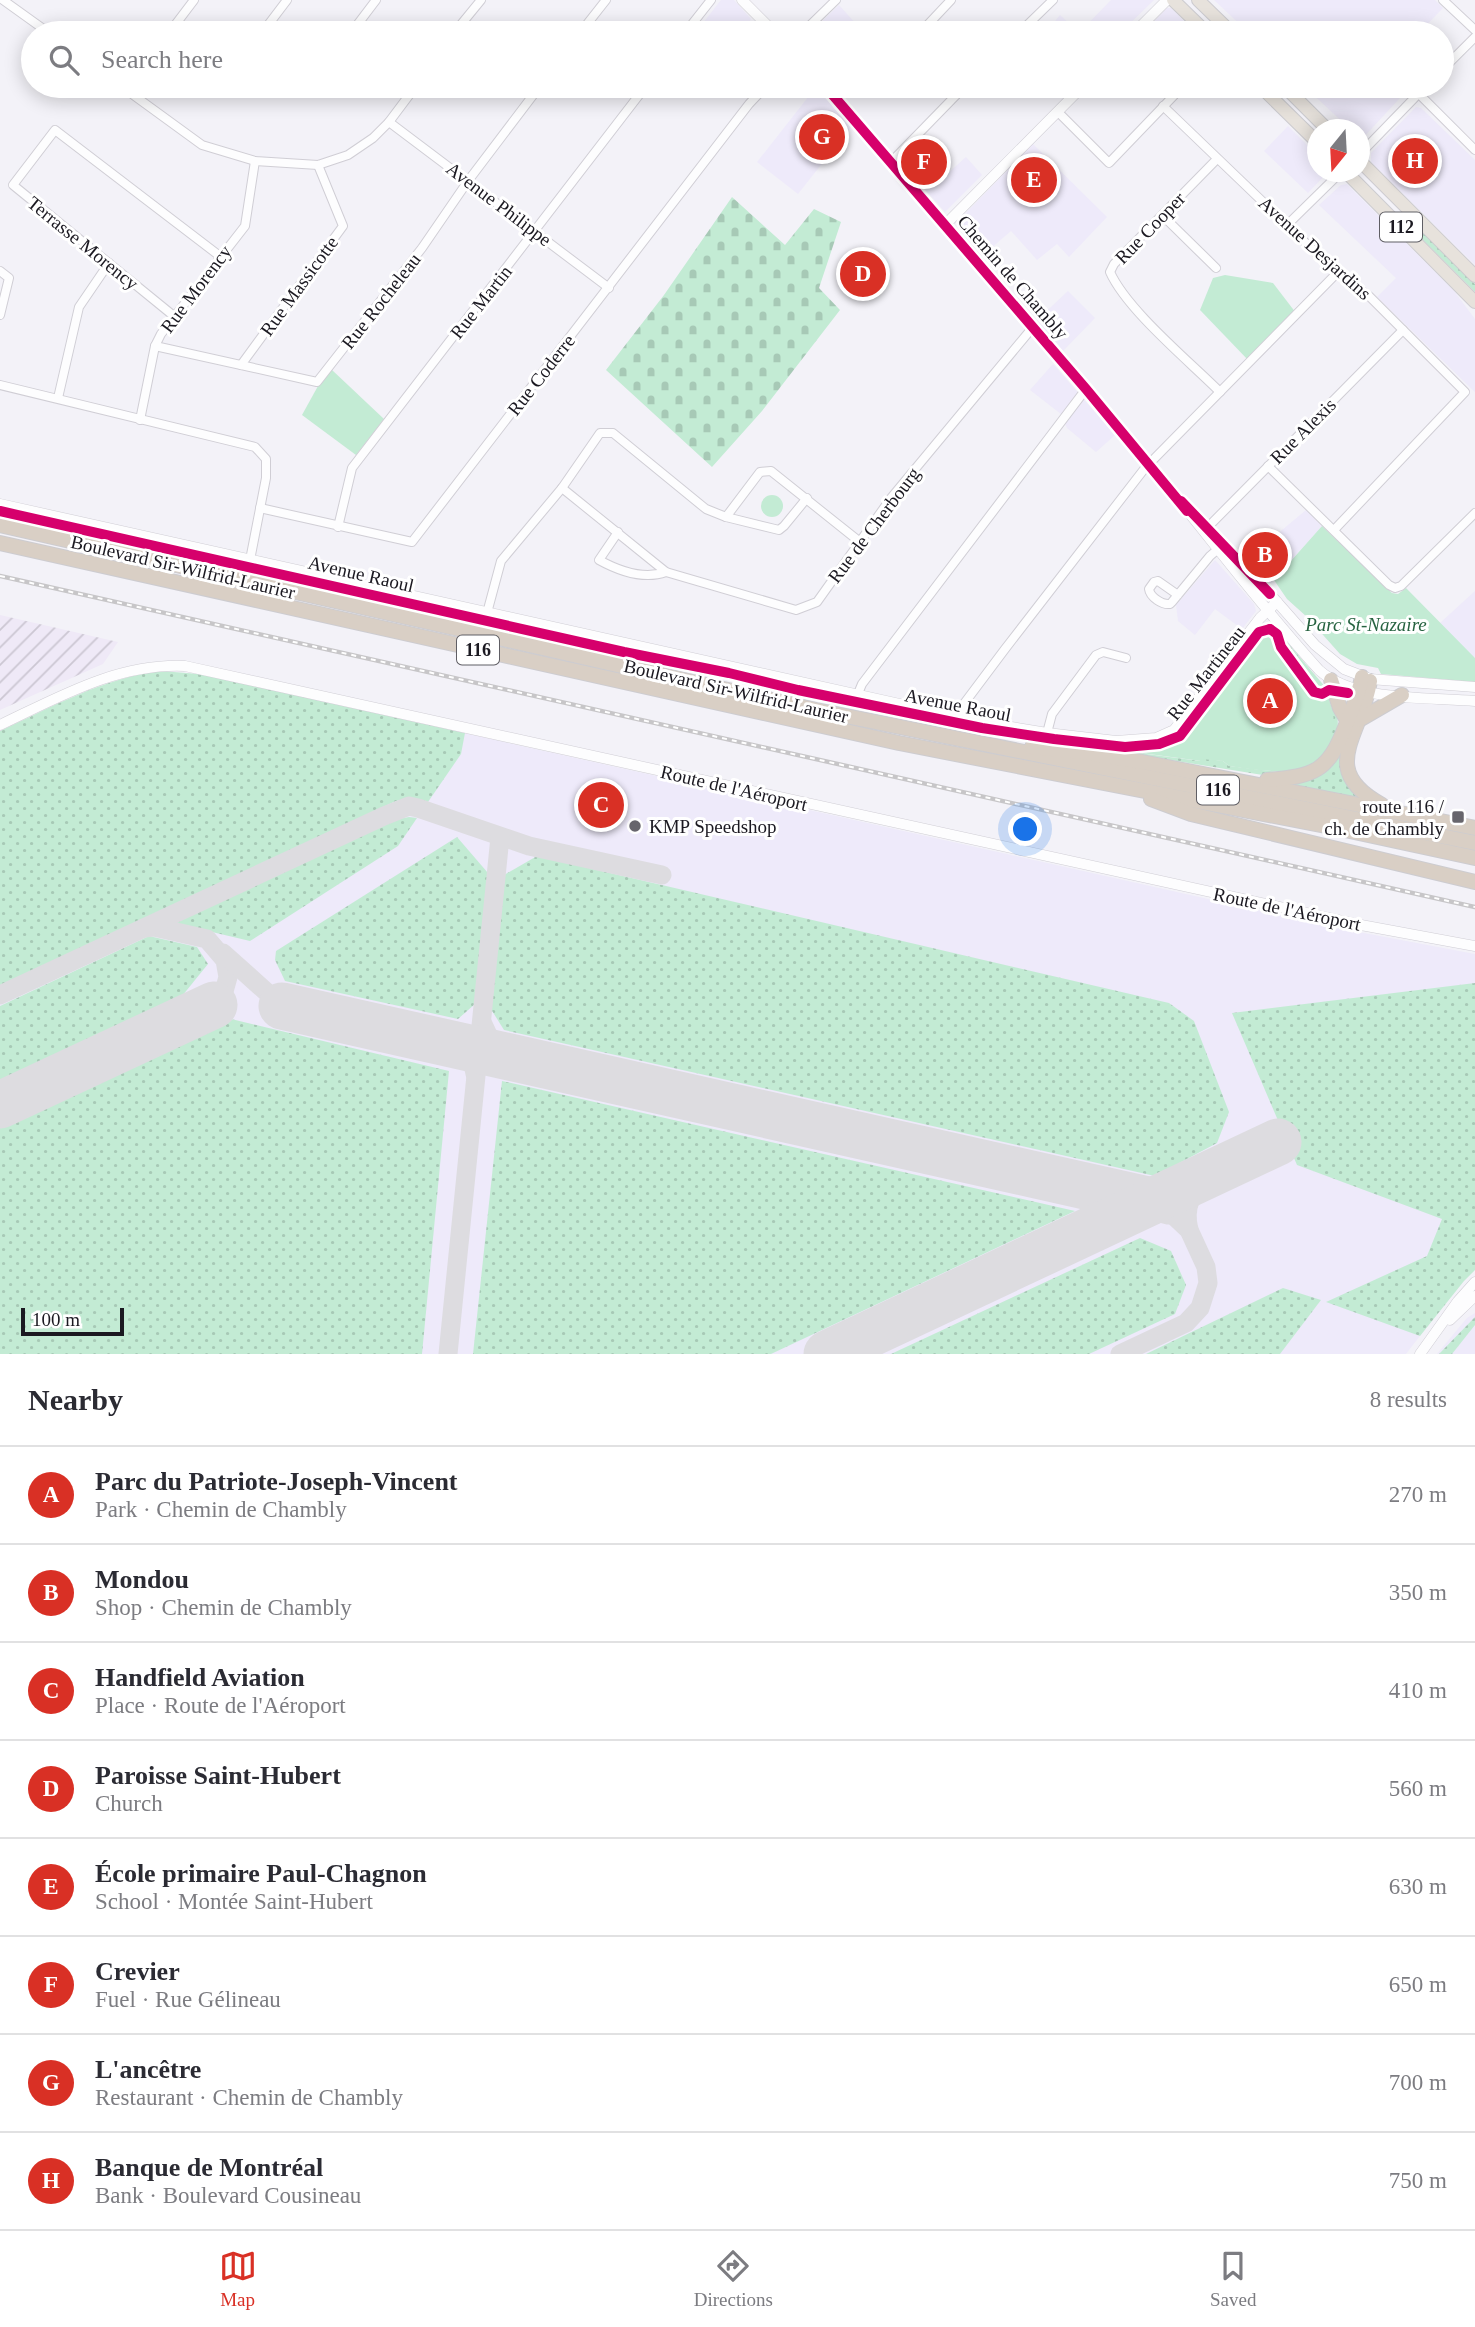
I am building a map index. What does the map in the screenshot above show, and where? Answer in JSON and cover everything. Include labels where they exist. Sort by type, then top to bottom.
[{"type":"highway","name":"Boulevard Sir-Wilfrid-Laurier","points":[[0,526],[777,702],[1475,843]]},
{"type":"highway","name":"Boulevard Sir-Wilfrid-Laurier","points":[[0,543],[926,748],[1475,858]]},
{"type":"highway","points":[[1331,680],[1340,708],[1353,720]]},
{"type":"highway","points":[[1365,685],[1353,720],[1347,773],[1352,784],[1362,793],[1389,809]]},
{"type":"highway","points":[[1251,783],[1294,778],[1318,769],[1333,754],[1353,720],[1402,695]]},
{"type":"highway","points":[[961,740],[1082,752],[1389,809],[1475,828]]},
{"type":"highway","points":[[1110,785],[1191,814],[1475,882]]},
{"type":"main road","points":[[1173,0],[1195,21]]},
{"type":"main road","points":[[1198,0],[1219,21]]},
{"type":"main road","points":[[1272,98],[1307,132]]},
{"type":"main road","points":[[1296,98],[1317,119]]},
{"type":"main road","name":"112","points":[[1370,171],[1475,276]]},
{"type":"main road","name":"112","points":[[1353,182],[1475,302]]},
{"type":"street","points":[[4,0],[33,21]]},
{"type":"street","points":[[179,21],[194,0]]},
{"type":"street","points":[[271,21],[287,0]]},
{"type":"street","points":[[360,21],[376,0]]},
{"type":"street","points":[[464,21],[481,0]]},
{"type":"street","points":[[589,21],[606,0]]},
{"type":"street","points":[[694,21],[710,0]]},
{"type":"street","points":[[743,0],[763,21]]},
{"type":"street","points":[[814,21],[836,0]]},
{"type":"street","points":[[931,21],[951,0]]},
{"type":"street","points":[[1031,21],[1053,0]]},
{"type":"street","points":[[1147,21],[1167,0]]},
{"type":"street","points":[[1443,0],[1475,30]]},
{"type":"street","points":[[1454,58],[1475,37]]},
{"type":"street","points":[[140,98],[202,145],[255,161],[318,165],[348,155],[373,138],[390,122],[407,98]]},
{"type":"street","name":"Rue Rocheleau","points":[[155,346],[317,382],[422,248],[468,181],[531,98]]},
{"type":"street","name":"Rue Martin","points":[[338,527],[352,468],[637,98]]},
{"type":"street","name":"Rue Coderre","points":[[260,509],[412,542],[757,98]]},
{"type":"street","name":"Chemin de Chambly","points":[[835,98],[1205,530],[1277,602],[1323,653],[1365,685],[1475,687]]},
{"type":"street","points":[[891,162],[953,98]]},
{"type":"street","points":[[945,225],[1071,98]]},
{"type":"street","points":[[1058,112],[1109,163],[1171,98]]},
{"type":"street","points":[[1370,143],[1413,98]]},
{"type":"street","points":[[1423,98],[1474,147]]},
{"type":"street","name":"Avenue Desjardins","points":[[1163,106],[1337,273],[1369,296],[1465,392],[1334,530]]},
{"type":"street","name":"Avenue Philippe","points":[[390,122],[609,288]]},
{"type":"street","name":"Terrasse Morency","points":[[175,317],[13,185],[55,130],[221,257]]},
{"type":"street","name":"Rue Cooper","points":[[1217,159],[1114,264],[1111,272],[1115,282],[1144,318],[1220,392]]},
{"type":"street","name":"Rue Morency","points":[[140,419],[155,346],[245,226],[255,161]]},
{"type":"street","name":"Rue Massicotte","points":[[241,365],[343,226],[318,165]]},
{"type":"street","points":[[1288,224],[1332,182]]},
{"type":"street","points":[[1162,215],[1216,268]]},
{"type":"street","points":[[58,398],[79,307],[109,264]]},
{"type":"street","points":[[0,271],[9,278],[0,315]]},
{"type":"street","points":[[957,717],[1005,649],[1148,465],[1337,273]]},
{"type":"street","name":"Rue de Cherbourg","points":[[562,488],[666,572],[796,610],[817,603],[891,498],[1033,327]]},
{"type":"street","name":"Rue Alexis","points":[[1205,530],[1404,330]]},
{"type":"street","points":[[0,384],[255,447],[266,459],[266,478],[250,560]]},
{"type":"street","points":[[857,696],[863,682],[1086,389]]},
{"type":"street","points":[[487,613],[501,561],[562,488],[600,433],[613,433],[706,509],[726,517],[779,530],[807,498]]},
{"type":"street","points":[[1268,466],[1395,589],[1475,513]]},
{"type":"street","points":[[726,517],[763,471],[776,472],[860,542]]},
{"type":"street","name":"Avenue Raoul","points":[[0,504],[957,717],[1047,733],[1125,741],[1167,735]]},
{"type":"street","name":"Chemin de Chambly","points":[[1205,530],[1217,550],[1318,670],[1331,680],[1365,685],[1402,695],[1475,701]]},
{"type":"street","name":"Rue de Cherbourg","points":[[618,531],[599,560],[614,568],[652,577],[666,572]]},
{"type":"street","points":[[1178,595],[1217,550]]},
{"type":"street","name":"Rue Martineau","points":[[1167,735],[1183,720],[1277,602]]},
{"type":"street","points":[[1047,733],[1052,715],[1096,655],[1103,652],[1126,658]]},
{"type":"street","name":"Route de l'Aéroport","points":[[0,725],[94,681],[120,673],[167,665],[185,666],[1334,919],[1475,946]]},
{"type":"street","points":[[1420,1354],[1475,1282]]},
{"type":"street","points":[[1439,1329],[1475,1296]]},
{"type":"shaded area","points":[[721,0],[734,0],[751,19],[750,21],[705,21]]},
{"type":"shaded area","points":[[1111,0],[1154,0],[1132,21],[1091,21]]},
{"type":"shaded area","points":[[1214,0],[1435,0],[1443,8],[1431,21],[1236,21]]},
{"type":"shaded area","points":[[839,5],[853,21],[822,21]]},
{"type":"shaded area","points":[[1167,8],[1171,8],[1184,21],[1155,21]]},
{"type":"shaded area","points":[[1060,15],[1066,21],[1055,21]]},
{"type":"shaded area","points":[[807,98],[826,98],[851,127],[798,194],[757,162]]},
{"type":"shaded area","points":[[1317,98],[1400,98],[1370,130],[1370,119],[1339,119]]},
{"type":"shaded area","points":[[1416,107],[1421,108],[1475,160],[1475,265],[1371,162],[1371,153]]},
{"type":"shaded area","points":[[1288,126],[1307,145],[1307,182],[1318,182],[1308,193],[1264,151]]},
{"type":"shaded area","points":[[917,143],[946,175],[966,157],[982,175],[945,212],[900,161]]},
{"type":"shaded area","points":[[1033,144],[1107,217],[1069,257],[1057,244],[1037,260],[1011,231],[981,257],[957,227],[957,222]]},
{"type":"shaded area","points":[[1347,184],[1454,291],[1475,319],[1475,392],[1377,297],[1396,278],[1319,205],[1341,185]]},
{"type":"shaded area","points":[[1068,291],[1095,318],[1063,351],[1035,322]]},
{"type":"shaded area","points":[[1053,364],[1115,435],[1096,452],[1067,428],[1061,414],[1030,390]]},
{"type":"shaded area","points":[[1306,510],[1322,526],[1270,584],[1247,559]]},
{"type":"shaded area","points":[[1215,560],[1254,604],[1256,611],[1242,629],[1215,609],[1195,635],[1178,621],[1176,605]]},
{"type":"shaded area","points":[[1475,591],[1475,658],[1440,623]]},
{"type":"shaded area","points":[[0,615],[118,642],[103,664],[0,710]]},
{"type":"shaded area","points":[[199,674],[1343,929],[1475,954],[1475,1265],[1406,1354],[0,1354],[0,731]]},
{"type":"shaded area","points":[[1475,1313],[1475,1354],[1437,1354],[1467,1318]]},
{"type":"green space","points":[[732,197],[785,245],[814,209],[841,222],[819,288],[840,310],[762,411],[712,467],[606,370],[664,295]]},
{"type":"green space","points":[[1395,212],[1415,224],[1437,244],[1475,284],[1475,292]]},
{"type":"green space","points":[[1225,275],[1273,283],[1296,313],[1249,361],[1200,310],[1213,278]]},
{"type":"green space","points":[[332,370],[384,419],[356,455],[302,415],[318,386]]},
{"type":"green space","points":[[772,495],[780,498],[783,506],[780,514],[772,517],[764,514],[761,506],[764,498]]},
{"type":"green space","name":"Parc St-Nazaire","points":[[1322,526],[1392,593],[1398,594],[1406,588],[1475,658],[1475,682],[1381,674],[1378,668],[1357,664],[1340,654],[1287,599],[1274,580]]},
{"type":"green space","points":[[1272,625],[1327,689],[1319,692],[1313,689],[1282,646]]},
{"type":"green space","points":[[1264,631],[1275,634],[1302,681],[1315,694],[1326,694],[1331,705],[1333,731],[1324,752],[1314,762],[1288,771],[1258,770],[1229,766],[1223,761],[1201,761],[1104,748],[1153,746],[1182,737],[1236,668],[1238,669],[1252,644]]},
{"type":"green space","points":[[161,671],[199,674],[465,733],[461,754],[428,802],[411,798],[396,801],[0,986],[0,731],[98,687]]},
{"type":"green space","points":[[1329,692],[1338,722],[1337,730],[1325,753],[1318,764],[1275,777],[1078,745],[1200,761],[1201,758],[1223,761],[1229,766],[1278,772],[1333,709],[1326,694]]},
{"type":"green space","points":[[1346,747],[1359,798],[1272,782],[1287,782]]},
{"type":"green space","points":[[417,818],[398,846],[250,941],[174,923],[393,820]]},
{"type":"green space","points":[[457,837],[488,873],[475,1004],[458,1019],[285,981],[275,960],[276,951]]},
{"type":"green space","points":[[537,856],[1169,1003],[1194,1021],[1229,1112],[1217,1143],[1155,1176],[504,1030],[489,1006],[504,875]]},
{"type":"green space","points":[[149,936],[197,947],[208,964],[178,1001],[0,1084],[0,1006]]},
{"type":"green space","points":[[1475,983],[1475,1270],[1420,1336],[1326,1302],[1427,1256],[1442,1219],[1297,1165],[1232,1013]]},
{"type":"green space","points":[[227,1018],[449,1071],[422,1354],[0,1354],[0,1125]]},
{"type":"green space","points":[[502,1081],[1075,1211],[771,1354],[473,1354]]},
{"type":"green space","points":[[1140,1238],[1171,1251],[1186,1285],[1175,1314],[1089,1354],[891,1354]]},
{"type":"green space","points":[[1283,1288],[1321,1300],[1280,1354],[1146,1354]]},
{"type":"green space","points":[[1475,1317],[1475,1325],[1452,1354],[1439,1354]]},
{"type":"taxiway","points":[[0,995],[409,806],[529,846],[662,875]]},
{"type":"taxiway","points":[[448,1354],[500,837]]},
{"type":"taxiway","points":[[144,928],[154,927],[207,939],[225,960],[228,977],[223,995]]},
{"type":"taxiway","points":[[223,953],[282,1006]]},
{"type":"taxiway","points":[[482,1022],[489,1037],[512,1058]]},
{"type":"taxiway","points":[[451,1045],[467,1056],[475,1074]]},
{"type":"taxiway","points":[[1189,1230],[1187,1214],[1190,1200],[1208,1175]]},
{"type":"taxiway","points":[[1095,1229],[1113,1218],[1118,1210],[1117,1199],[1109,1192]]},
{"type":"taxiway","points":[[1120,1354],[1186,1323],[1200,1308],[1208,1283],[1206,1267],[1189,1230],[1171,1213],[1152,1201]]},
{"type":"taxiway","points":[[1131,1211],[1153,1211],[1168,1215]]},
{"type":"runway","points":[[0,1105],[214,1005]]},
{"type":"runway","points":[[282,1006],[1152,1201]]},
{"type":"runway","points":[[827,1354],[1278,1142]]},
{"type":"railway","points":[[0,576],[1475,907]]},
{"type":"cycle path","points":[[835,98],[1086,389],[1187,511]]},
{"type":"cycle path","points":[[1181,501],[1270,594]]},
{"type":"cycle path","points":[[0,511],[798,690],[982,728],[1125,747],[1159,744],[1180,736],[1259,632],[1270,629]]},
{"type":"cycle path","points":[[1270,629],[1277,634],[1281,647],[1314,692],[1322,694],[1329,690],[1348,693]]},
{"type":"place","name":"L'ancêtre","points":[[822,137]]},
{"type":"place","name":"Banque de Montréal","points":[[1415,161]]},
{"type":"place","name":"Crevier","points":[[924,162]]},
{"type":"place","name":"École primaire Paul-Chagnon","points":[[1034,180]]},
{"type":"place","name":"Paroisse Saint-Hubert","points":[[863,274]]},
{"type":"place","name":"Mondou","points":[[1265,555]]},
{"type":"place","name":"Parc du Patriote-Joseph-Vincent","points":[[1270,701]]},
{"type":"place","name":"Handfield Aviation","points":[[601,805]]},
{"type":"place","name":"route 116 / ch. de Chambly","points":[[1458,817]]},
{"type":"place","name":"KMP Speedshop","points":[[635,826]]}]
